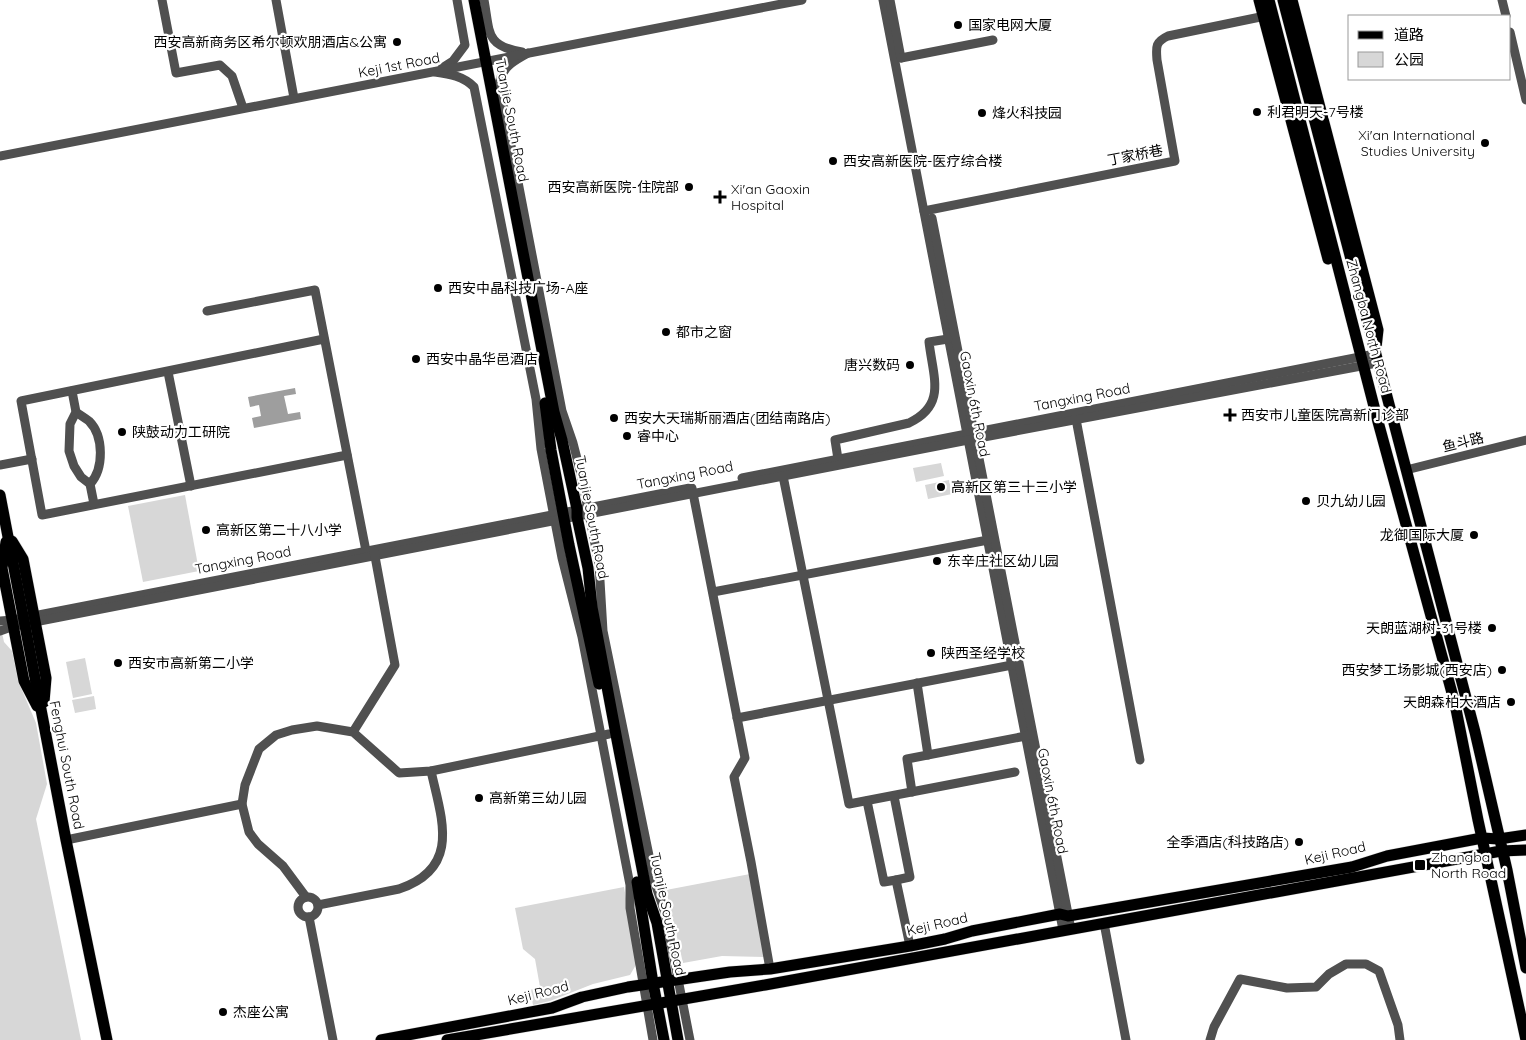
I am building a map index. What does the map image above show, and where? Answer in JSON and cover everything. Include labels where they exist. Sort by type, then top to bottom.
[{"type":"main road","name":"Tuanjie South Road","points":[[467,0],[482,62],[554,412],[583,512],[592,608],[647,894],[673,979],[677,1000],[678,1040]]},
{"type":"main road","name":"Tuanjie South Road","points":[[474,0],[482,62],[546,412],[559,517],[639,894],[652,1005],[664,1040]]},
{"type":"main road","points":[[1259,0],[1268,15]]},
{"type":"main road","name":"Zhangba North Road","points":[[1269,0],[1268,15],[1359,360],[1455,704],[1526,1040]]},
{"type":"main road","name":"Zhangba North Road","points":[[1283,0],[1475,732],[1501,851],[1507,870],[1526,968]]},
{"type":"main road","points":[[1292,0],[1378,330],[1376,358]]},
{"type":"main road","name":"Fenghui South Road","points":[[0,495],[66,840],[108,1040]]},
{"type":"main road","name":"Keji Road","points":[[381,1040],[552,1008],[582,998],[648,983],[730,972],[770,969],[910,946],[945,939],[972,930],[1352,867],[1387,856],[1482,838],[1499,839],[1526,836]]},
{"type":"main road","name":"Keji Road","points":[[447,1040],[652,1005],[1501,851],[1526,850]]},
{"type":"street","points":[[162,0],[176,73],[220,65],[232,76],[243,108]]},
{"type":"street","points":[[276,0],[294,98]]},
{"type":"street","points":[[435,72],[453,61],[466,45],[457,0]]},
{"type":"street","points":[[484,0],[491,39],[499,46],[508,50],[528,53]]},
{"type":"street","name":"Keji 1st Road","points":[[0,156],[802,0]]},
{"type":"street","name":"Gaoxin 6th Road","points":[[883,0],[927,211],[1067,930]]},
{"type":"street","name":"Gaoxin 6th Road","points":[[890,0],[948,339],[971,436],[988,540],[1012,665],[1029,736]]},
{"type":"street","points":[[1502,0],[1506,15]]},
{"type":"street","name":"丁家桥巷","points":[[927,211],[1175,161],[1157,60],[1157,44],[1168,36],[1268,15]]},
{"type":"street","points":[[1511,35],[1523,70],[1526,100]]},
{"type":"street","points":[[901,58],[993,40]]},
{"type":"street","points":[[528,53],[510,63],[502,71],[499,82],[562,411],[574,443],[583,512]]},
{"type":"street","points":[[435,72],[452,74],[468,81],[474,87],[536,399],[541,449],[559,517]]},
{"type":"street","points":[[207,311],[315,290],[348,455],[395,665],[353,732]]},
{"type":"street","points":[[324,339],[21,401],[42,515],[348,455]]},
{"type":"street","points":[[838,459],[835,440],[909,423],[920,418],[932,406],[935,392],[929,342],[948,339]]},
{"type":"street","points":[[1359,360],[1376,358]]},
{"type":"street","name":"Tangxing Road","points":[[782,474],[838,459],[1076,419],[1359,360]]},
{"type":"street","name":"Tangxing Road","points":[[0,621],[24,621],[1359,360]]},
{"type":"street","points":[[168,372],[191,486]]},
{"type":"street","points":[[72,391],[76,412],[70,424],[69,451],[80,477],[90,484],[94,504]]},
{"type":"street","points":[[76,412],[90,422],[99,446],[100,467],[96,477],[90,484]]},
{"type":"street","points":[[1076,419],[1140,760]]},
{"type":"street","name":"鱼斗路","points":[[1406,470],[1526,440]]},
{"type":"street","points":[[0,465],[32,459]]},
{"type":"street","points":[[782,474],[849,804],[1015,772]]},
{"type":"street","points":[[693,491],[745,758],[734,776],[770,969]]},
{"type":"street","points":[[713,592],[988,540]]},
{"type":"street","name":"Tangxing Road","points":[[0,631],[24,621]]},
{"type":"street","points":[[737,718],[1012,665]]},
{"type":"street","points":[[917,683],[928,755]]},
{"type":"street","points":[[306,898],[283,866],[258,844],[249,832],[242,804],[245,785],[259,749],[276,735],[316,726],[353,732],[399,773],[431,771],[605,734]]},
{"type":"street","points":[[912,792],[907,758],[1029,736]]},
{"type":"street","points":[[318,905],[410,885],[434,866],[439,858],[443,834],[431,771]]},
{"type":"street","points":[[867,801],[884,882],[896,880],[910,877],[894,796]]},
{"type":"street","points":[[66,840],[242,804]]},
{"type":"street","points":[[896,880],[910,946]]},
{"type":"street","points":[[306,898],[314,899],[318,905],[315,914],[309,917],[303,915],[298,908],[300,902],[306,898]]},
{"type":"street","points":[[309,917],[333,1040]]},
{"type":"street","points":[[1104,923],[1126,1040]]},
{"type":"street","points":[[1210,1040],[1214,1028],[1240,979],[1287,988],[1316,987],[1328,974],[1346,964],[1366,964],[1378,971],[1398,1025],[1400,1040]]},
{"type":"street","name":"Tuanjie South Road","points":[[677,1000],[690,1040]]},
{"type":"street","name":"Tuanjie South Road","points":[[652,1005],[653,1040]]},
{"type":"green space","points":[[941,463],[944,476],[916,482],[913,468]]},
{"type":"green space","points":[[949,480],[952,494],[928,499],[925,485]]},
{"type":"green space","points":[[185,495],[199,571],[143,582],[128,506]]},
{"type":"green space","points":[[0,623],[4,642],[12,651],[19,683],[36,723],[47,784],[36,819],[81,1040],[0,1040]]},
{"type":"green space","points":[[85,658],[92,694],[73,698],[66,662]]},
{"type":"green space","points":[[94,696],[96,709],[75,713],[72,700]]},
{"type":"green space","points":[[750,874],[764,957],[722,956],[683,963],[666,890]]},
{"type":"green space","points":[[624,887],[637,963],[630,975],[593,984],[550,1001],[533,1005],[530,990],[540,987],[535,959],[523,949],[515,908]]},
{"type":"shaded area","points":[[295,388],[296,394],[284,396],[288,414],[300,412],[301,419],[254,428],[252,418],[261,416],[259,405],[250,407],[248,397]]},
{"type":"place","name":"国家电网大厦","points":[[958,25]]},
{"type":"place","name":"西安高新商务区希尔顿欢朋酒店&公寓","points":[[397,42]]},
{"type":"place","name":"利君明天-7号楼","points":[[1257,112]]},
{"type":"place","name":"烽火科技园","points":[[982,113]]},
{"type":"place","name":"Xi'an International Studies University","points":[[1485,143]]},
{"type":"place","name":"西安高新医院-医疗综合楼","points":[[833,161]]},
{"type":"place","name":"西安高新医院-住院部","points":[[689,187]]},
{"type":"place","name":"Xi'an Gaoxin Hospital","points":[[720,197]]},
{"type":"place","name":"西安中晶科技广场-A座","points":[[438,288]]},
{"type":"place","name":"都市之窗","points":[[666,332]]},
{"type":"place","name":"西安中晶华邑酒店","points":[[416,359]]},
{"type":"place","name":"唐兴数码","points":[[910,365]]},
{"type":"place","name":"西安市儿童医院高新门诊部","points":[[1230,415]]},
{"type":"place","name":"西安大天瑞斯丽酒店(团结南路店)","points":[[614,418]]},
{"type":"place","name":"陕鼓动力工研院","points":[[122,432]]},
{"type":"place","name":"睿中心","points":[[627,436]]},
{"type":"place","name":"高新区第三十三小学","points":[[941,487]]},
{"type":"place","name":"贝九幼儿园","points":[[1306,501]]},
{"type":"place","name":"高新区第二十八小学","points":[[206,530]]},
{"type":"place","name":"龙御国际大厦","points":[[1474,535]]},
{"type":"place","name":"东辛庄社区幼儿园","points":[[937,561]]},
{"type":"place","name":"天朗蓝湖树-31号楼","points":[[1492,628]]},
{"type":"place","name":"陕西圣经学校","points":[[931,653]]},
{"type":"place","name":"西安市高新第二小学","points":[[118,663]]},
{"type":"place","name":"西安梦工场影城(西安店)","points":[[1502,670]]},
{"type":"place","name":"天朗森柏大酒店","points":[[1511,702]]},
{"type":"place","name":"高新第三幼儿园","points":[[479,798]]},
{"type":"place","name":"全季酒店(科技路店)","points":[[1299,842]]},
{"type":"place","name":"Zhangba North Road","points":[[1420,865]]},
{"type":"place","name":"杰座公寓","points":[[223,1012]]}]
